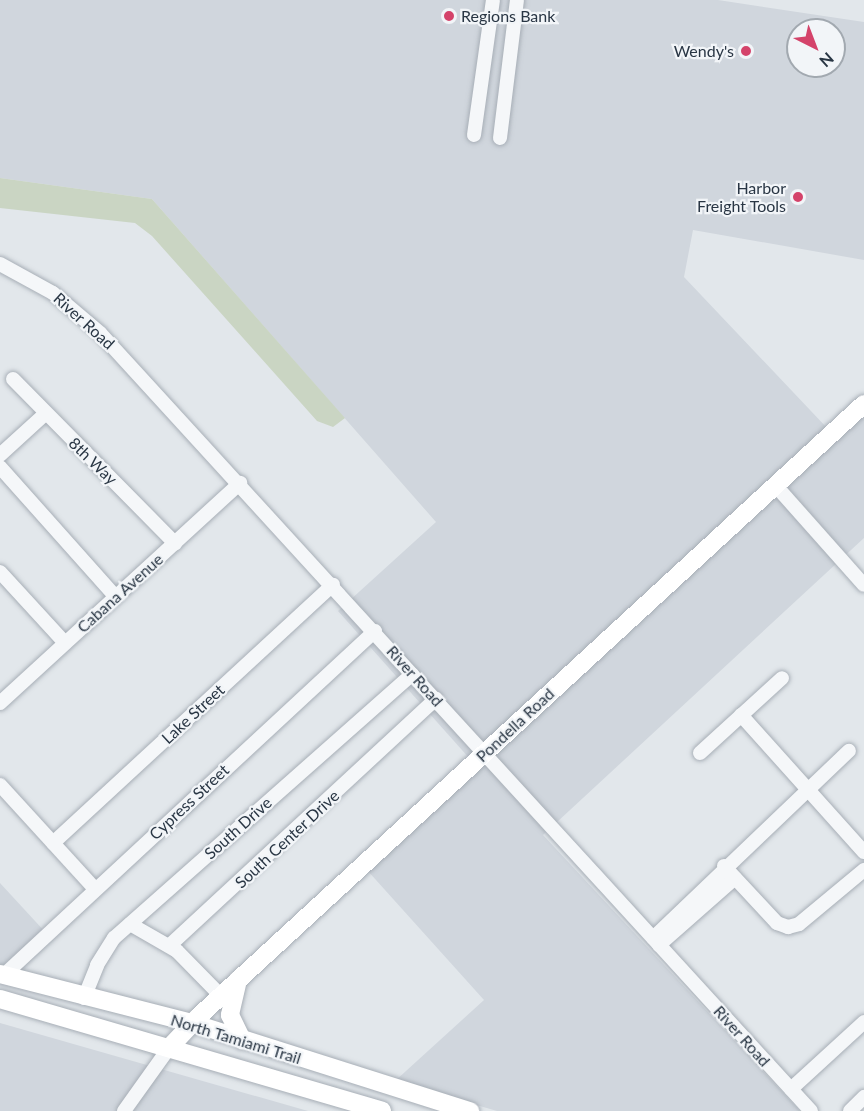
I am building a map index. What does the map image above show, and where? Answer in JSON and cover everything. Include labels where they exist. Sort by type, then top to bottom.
[{"type":"main road","name":"Pondella Road","points":[[169,1048],[238,980],[864,404]]},
{"type":"main road","name":"North Tamiami Trail","points":[[2,975],[84,998],[192,1023],[470,1111]]},
{"type":"main road","points":[[238,980],[230,1015],[242,1040]]},
{"type":"main road","name":"North Tamiami Trail","points":[[0,999],[382,1111]]},
{"type":"street","points":[[474,135],[493,0]]},
{"type":"street","points":[[500,138],[517,0]]},
{"type":"street","name":"River Road","points":[[0,264],[42,286],[83,317],[240,483],[811,1111]]},
{"type":"street","name":"8th Way","points":[[13,379],[45,414],[175,543]]},
{"type":"street","points":[[0,455],[45,414]]},
{"type":"street","points":[[0,467],[116,597]]},
{"type":"street","name":"Cabana Avenue","points":[[0,703],[240,483]]},
{"type":"street","points":[[776,486],[864,585]]},
{"type":"street","points":[[0,572],[65,643]]},
{"type":"street","name":"Lake Street","points":[[53,843],[333,585]]},
{"type":"street","name":"Cypress Street","points":[[2,975],[375,631]]},
{"type":"street","name":"South Drive","points":[[84,998],[97,965],[114,938],[412,674]]},
{"type":"street","points":[[700,753],[782,678]]},
{"type":"street","name":"South Center Drive","points":[[169,946],[436,699]]},
{"type":"street","points":[[741,715],[864,852]]},
{"type":"street","points":[[695,905],[724,866],[849,751]]},
{"type":"street","points":[[0,785],[95,889]]},
{"type":"street","points":[[724,866],[777,923],[788,927],[799,924],[864,870]]},
{"type":"street","points":[[656,941],[695,905],[735,878]]},
{"type":"street","points":[[130,924],[169,946],[221,996]]},
{"type":"street","points":[[791,1089],[864,1022]]},
{"type":"street","points":[[124,1111],[169,1048]]},
{"type":"street","points":[[850,1111],[864,1098]]},
{"type":"shaded area","points":[[0,0],[718,0],[837,18],[786,18],[786,78],[846,78],[846,19],[864,22],[864,260],[693,230],[684,277],[828,429],[470,759],[338,611],[436,522],[152,199],[0,178]]},
{"type":"shaded area","points":[[864,412],[864,538],[543,835],[800,1111],[497,1111],[395,1081],[484,1000],[367,870]]},
{"type":"shaded area","points":[[0,883],[47,934],[10,969],[0,966]]},
{"type":"shaded area","points":[[0,1023],[308,1111],[0,1111]]},
{"type":"green space","points":[[0,178],[152,199],[345,418],[333,427],[317,421],[152,236],[135,223],[0,208]]},
{"type":"place","name":"Regions Bank","points":[[449,16]]},
{"type":"place","name":"Wendy's","points":[[746,51]]},
{"type":"place","name":"Harbor Freight Tools","points":[[798,197]]}]
